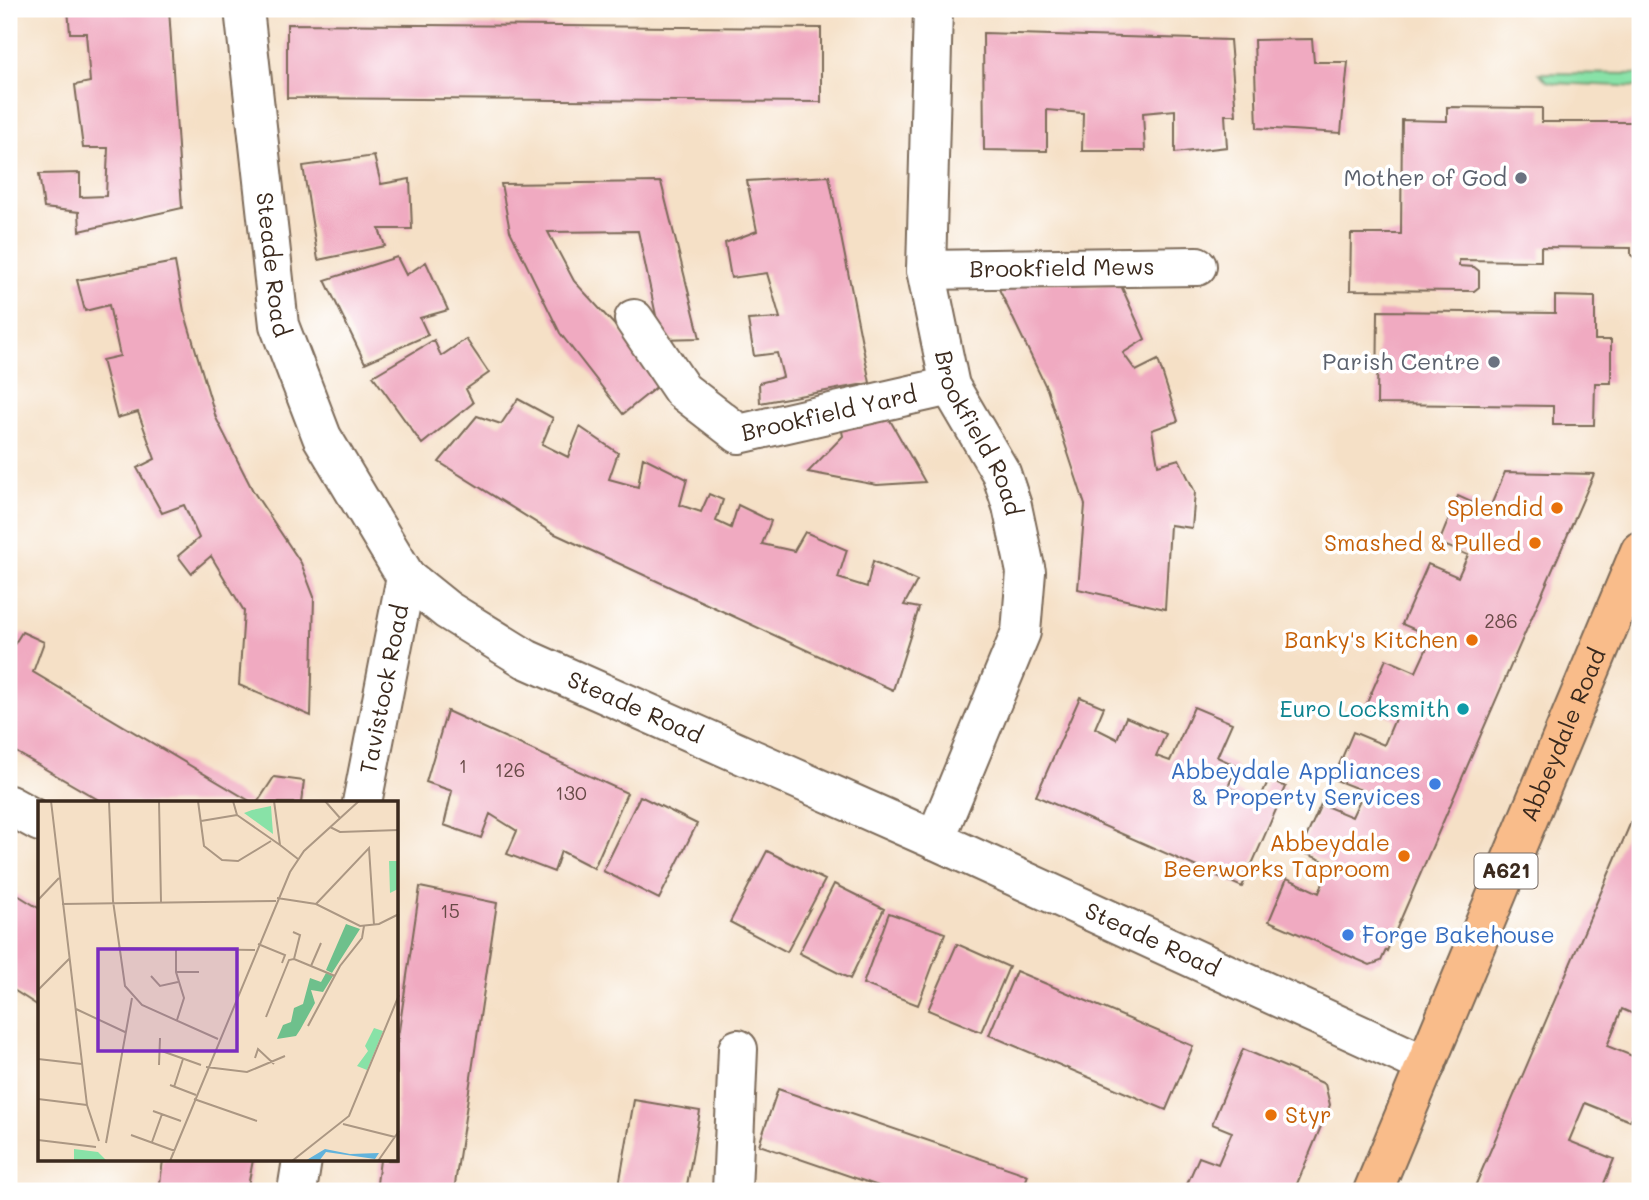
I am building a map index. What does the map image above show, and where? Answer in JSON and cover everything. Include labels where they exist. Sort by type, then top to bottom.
[{"type":"main road","name":"Abbeydale Road","points":[[1373,1191],[1640,551]]},
{"type":"street","name":"Steade Road","points":[[244,9],[279,325],[321,437],[406,577],[447,610],[526,659],[936,840],[1426,1065]]},
{"type":"street","name":"Brookfield Road","points":[[933,9],[926,270],[950,386],[1001,473],[1012,506],[1026,572],[1021,632],[936,840]]},
{"type":"street","name":"Brookfield Mews","points":[[926,270],[1197,266]]},
{"type":"street","name":"Brookfield Yard","points":[[634,318],[682,390],[739,435],[950,386]]},
{"type":"street","name":"Tavistock Road","points":[[362,801],[406,577]]},
{"type":"street","points":[[9,805],[38,821]]},
{"type":"street","points":[[732,1191],[738,1049]]},
{"type":"street","points":[[297,1191],[302,1162]]},
{"type":"green space","points":[[1539,73],[1640,74],[1640,87],[1555,83],[1547,81]]},
{"type":"building","points":[[68,9],[169,9],[182,208],[80,231],[79,212],[44,208],[39,174],[80,173],[80,197],[106,196],[108,148],[83,148],[75,85],[90,82],[86,33],[70,33]]},
{"type":"building","points":[[287,24],[821,28],[821,102],[287,98]]},
{"type":"building","points":[[983,33],[1230,40],[1236,115],[1225,115],[1227,147],[1175,153],[1175,110],[1143,113],[1145,151],[1082,151],[1083,113],[1047,110],[1047,151],[984,150]]},
{"type":"building","points":[[1312,39],[1314,62],[1348,62],[1341,133],[1257,128],[1254,40]]},
{"type":"building","name":"Mother of God","points":[[1447,107],[1542,108],[1542,122],[1632,122],[1632,115],[1640,109],[1640,262],[1631,255],[1631,248],[1541,247],[1541,261],[1459,260],[1459,266],[1474,267],[1479,271],[1479,287],[1474,291],[1350,290],[1351,234],[1401,234],[1402,120],[1447,121]]},
{"type":"building","points":[[374,156],[381,184],[410,179],[412,229],[379,229],[385,246],[318,260],[303,166]]},
{"type":"building","points":[[829,176],[870,383],[760,403],[759,383],[783,377],[777,353],[754,356],[748,320],[780,318],[767,273],[731,278],[725,243],[757,231],[747,181]]},
{"type":"building","points":[[661,182],[700,338],[661,339],[638,231],[548,232],[574,281],[665,380],[623,414],[560,333],[510,231],[501,184]]},
{"type":"building","points":[[397,257],[406,275],[426,262],[448,310],[420,318],[428,335],[365,363],[325,280]]},
{"type":"building","points":[[175,262],[184,311],[216,418],[253,491],[301,563],[314,597],[311,716],[239,685],[244,611],[211,556],[191,573],[178,556],[199,538],[184,505],[162,513],[137,468],[155,459],[138,412],[117,418],[102,360],[120,356],[109,305],[85,311],[77,280]]},
{"type":"building","points":[[1067,281],[1091,287],[1119,281],[1145,339],[1123,353],[1136,371],[1158,360],[1178,421],[1152,430],[1158,465],[1179,459],[1195,492],[1192,528],[1170,525],[1165,609],[1078,589],[1085,505],[1047,389],[997,285]]},
{"type":"building","name":"Parish Centre","points":[[1555,296],[1595,297],[1595,340],[1611,340],[1611,383],[1595,383],[1594,425],[1553,425],[1553,406],[1377,404],[1378,311],[1555,313]]},
{"type":"building","points":[[466,339],[489,373],[466,389],[473,403],[422,444],[373,376],[434,340],[441,356]]},
{"type":"building","points":[[518,399],[553,418],[542,444],[568,457],[580,427],[618,453],[609,479],[638,487],[643,457],[687,479],[680,505],[701,512],[709,494],[723,500],[716,521],[731,528],[738,505],[771,521],[762,544],[794,551],[805,532],[847,550],[838,578],[867,587],[873,561],[917,581],[904,605],[919,608],[893,690],[553,533],[439,462],[477,416],[501,424]]},
{"type":"building","points":[[887,415],[925,482],[877,485],[808,472],[843,436],[841,426]]},
{"type":"building","points":[[1505,472],[1594,474],[1387,951],[1381,961],[1370,965],[1269,921],[1287,878],[1319,893],[1331,864],[1300,851],[1321,804],[1352,817],[1364,791],[1333,779],[1353,732],[1384,745],[1395,719],[1366,705],[1386,659],[1416,672],[1432,637],[1402,624],[1428,564],[1458,577],[1468,555],[1439,543],[1458,496],[1489,510]]},
{"type":"building","points":[[22,632],[44,642],[33,672],[250,801],[101,801],[9,748],[9,653]]},
{"type":"building","points":[[1080,697],[1104,707],[1095,728],[1117,739],[1126,717],[1166,734],[1156,756],[1170,761],[1194,707],[1232,723],[1217,757],[1237,766],[1228,787],[1259,801],[1269,779],[1286,787],[1242,887],[1036,796]]},
{"type":"building","points":[[447,711],[627,793],[594,868],[561,851],[554,872],[507,854],[517,831],[490,814],[481,838],[444,825],[452,791],[426,782]]},
{"type":"building","points":[[274,777],[304,781],[301,801],[258,801]]},
{"type":"building","points":[[640,796],[697,824],[659,899],[603,871]]},
{"type":"building","points":[[1640,801],[1640,1017],[1622,1009],[1607,1046],[1640,1059],[1640,1094],[1630,1121],[1585,1103],[1569,1141],[1614,1159],[1601,1191],[1473,1191]]},
{"type":"building","points":[[767,851],[825,880],[787,952],[730,922]]},
{"type":"building","points":[[834,884],[884,909],[850,979],[799,953]]},
{"type":"building","points":[[420,887],[497,903],[454,1191],[376,1191],[380,1162],[399,1162],[399,1030]]},
{"type":"building","points":[[16,894],[38,908],[38,1006],[9,987],[9,904]]},
{"type":"building","points":[[889,913],[945,933],[918,1005],[863,984]]},
{"type":"building","points":[[957,944],[1009,967],[981,1032],[928,1010]]},
{"type":"building","points":[[1016,971],[1193,1046],[1166,1110],[989,1035]]},
{"type":"building","points":[[1243,1049],[1325,1084],[1330,1105],[1294,1191],[1184,1191],[1199,1157],[1218,1164],[1232,1132],[1212,1124]]},
{"type":"building","points":[[778,1089],[1028,1175],[1022,1191],[893,1191],[759,1145]]},
{"type":"building","points":[[634,1100],[700,1111],[686,1191],[618,1191]]},
{"type":"building","points":[[163,1162],[253,1162],[247,1191],[159,1191]]},
{"type":"place","name":"Mother of God","points":[[1521,178]]},
{"type":"place","name":"Parish Centre","points":[[1494,362]]},
{"type":"place","name":"Splendid","points":[[1557,508]]},
{"type":"place","name":"Smashed & Pulled","points":[[1535,543]]},
{"type":"place","name":"Banky's Kitchen","points":[[1472,640]]},
{"type":"place","name":"Euro Locksmith","points":[[1463,709]]},
{"type":"place","name":"Abbeydale Appliances & Property Services","points":[[1435,784]]},
{"type":"place","name":"Abbeydale Beerworks Taproom","points":[[1404,856]]},
{"type":"place","name":"Forge Bakehouse","points":[[1348,935]]},
{"type":"place","name":"Styr","points":[[1271,1115]]}]
